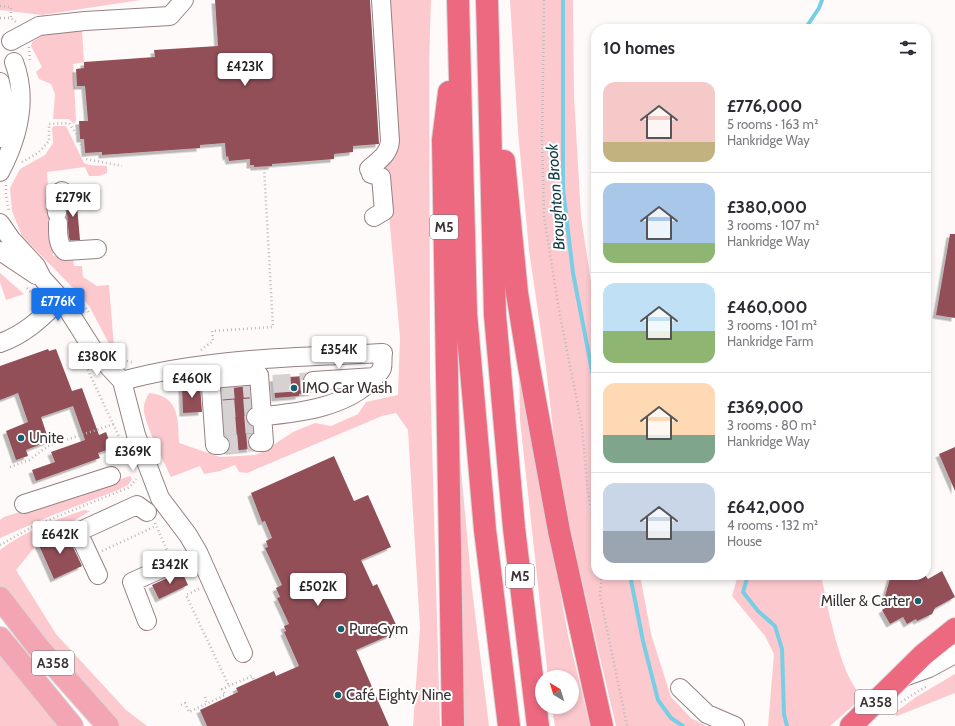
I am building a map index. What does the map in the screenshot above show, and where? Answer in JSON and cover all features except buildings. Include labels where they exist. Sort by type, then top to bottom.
[{"type":"highway","name":"M5","points":[[458,0],[467,328],[485,530],[509,726]]},
{"type":"highway","name":"M5","points":[[487,0],[495,315],[514,528],[538,726]]},
{"type":"highway","name":"M5","points":[[453,726],[443,140],[458,25]]},
{"type":"highway","name":"M5","points":[[487,28],[504,163],[517,293],[529,367],[559,531],[602,726]]},
{"type":"highway","name":"A358","points":[[851,726],[901,678],[922,654],[955,629]]},
{"type":"main road","name":"A358","points":[[0,598],[38,647],[108,726]]},
{"type":"main road","name":"A358","points":[[0,638],[72,726]]},
{"type":"street","points":[[3,177],[20,118],[20,83],[7,66],[16,51],[6,38],[39,26],[86,21],[170,16],[184,0]]},
{"type":"street","points":[[374,217],[384,211],[380,177],[370,171],[385,155],[389,148],[390,141],[381,0]]},
{"type":"street","points":[[0,82],[6,105],[5,125],[0,138]]},
{"type":"street","points":[[62,191],[57,193],[55,197],[60,246],[65,251],[97,249]]},
{"type":"street","points":[[6,221],[11,239],[36,266],[42,278],[62,302],[94,351],[122,381],[136,434],[160,498],[188,535],[203,563],[243,653]]},
{"type":"street","points":[[0,251],[28,271],[42,278]]},
{"type":"street","points":[[0,343],[17,337],[62,302]]},
{"type":"street","points":[[383,353],[382,369],[366,386],[335,402],[308,411],[286,415],[259,406],[260,375],[213,405],[224,362],[383,353]]},
{"type":"street","points":[[122,381],[144,375],[213,405]]},
{"type":"street","points":[[313,381],[375,377]]},
{"type":"street","points":[[24,504],[111,476]]},
{"type":"street","points":[[98,575],[78,532],[137,505],[152,519]]},
{"type":"street","points":[[147,621],[132,582],[174,563],[203,563]]},
{"type":"street","points":[[901,678],[929,668],[955,654]]},
{"type":"street","points":[[680,688],[707,714],[735,726]]},
{"type":"path","points":[[544,0],[542,143],[544,216],[560,316],[582,426],[588,494],[591,508]]},
{"type":"path","points":[[0,6],[11,7],[11,18],[0,18]]},
{"type":"path","points":[[20,163],[38,153],[49,141],[49,124],[70,123],[77,135],[86,159],[122,166]]},
{"type":"path","points":[[213,405],[212,331],[273,327],[264,167]]},
{"type":"path","points":[[3,177],[6,195],[6,221]]},
{"type":"path","points":[[22,284],[62,302],[85,305],[91,317]]},
{"type":"path","points":[[116,358],[134,363],[142,362]]},
{"type":"path","points":[[85,365],[123,446]]},
{"type":"path","points":[[10,467],[29,460],[48,446],[114,424]]},
{"type":"path","points":[[0,545],[34,526],[130,487],[137,478],[134,473]]},
{"type":"path","points":[[90,557],[152,519]]},
{"type":"path","points":[[602,580],[600,596],[627,726]]},
{"type":"path","points":[[197,585],[199,589],[186,594],[229,686]]},
{"type":"path","points":[[181,705],[185,703],[188,712],[225,695],[222,689],[252,676],[254,680]]},
{"type":"path","points":[[900,703],[932,683]]},
{"type":"path","points":[[204,697],[207,703]]},
{"type":"shaded area","points":[[0,0],[140,0],[42,15],[0,10]]},
{"type":"shaded area","points":[[389,0],[431,0],[429,62],[430,372],[440,726],[413,726],[420,628],[408,430],[396,413],[382,416],[247,473],[239,472],[235,465],[220,471],[204,474],[200,466],[171,477],[151,434],[145,417],[144,408],[149,393],[159,395],[167,399],[175,410],[179,443],[220,457],[255,455],[264,451],[293,432],[315,423],[331,426],[358,414],[366,402],[398,395],[400,338],[385,169],[398,150]]},
{"type":"shaded area","points":[[510,0],[573,0],[574,96],[581,217],[591,282],[591,580],[641,580],[651,634],[671,697],[691,718],[706,726],[616,726],[559,483],[546,367],[529,250],[518,131]]},
{"type":"shaded area","points":[[82,30],[84,62],[73,64],[76,120],[74,124],[69,119],[53,119],[55,94],[51,84],[39,79],[36,72],[42,67],[31,46],[32,42],[46,33]]},
{"type":"shaded area","points":[[54,126],[66,126],[84,163],[89,165],[107,166],[107,173],[99,176],[89,176],[85,167],[47,172],[53,256],[73,257],[74,266],[82,266],[83,277],[97,286],[109,285],[114,347],[112,349],[89,306],[22,236],[12,211],[10,188],[20,169],[45,155],[53,143],[52,128]]},
{"type":"shaded area","points":[[0,273],[24,294],[6,300],[0,282]]},
{"type":"shaded area","points":[[519,364],[568,635],[576,670],[547,670],[520,420]]},
{"type":"shaded area","points":[[457,426],[472,589],[489,726],[463,726],[464,686],[459,591]]},
{"type":"shaded area","points":[[130,476],[132,479],[128,485],[118,490],[53,515],[0,538],[0,520],[4,517]]},
{"type":"shaded area","points":[[84,510],[90,511],[75,520],[68,527],[38,543],[16,570],[56,634],[126,710],[147,726],[117,726],[0,586],[0,550],[19,537],[51,522]]},
{"type":"shaded area","points":[[737,580],[822,580],[831,622],[842,659],[848,675],[856,688],[864,696],[830,726],[768,726],[774,654],[765,636],[732,596]]},
{"type":"shaded area","points":[[0,652],[39,704],[58,726],[0,726]]},
{"type":"shaded area","points":[[955,674],[955,693],[897,716],[893,714],[916,697]]},
{"type":"shaded area","points":[[579,680],[590,726],[555,726],[553,714],[579,714]]},
{"type":"waterway","name":"Broughton Brook","points":[[563,0],[563,189],[573,273],[591,365]]},
{"type":"waterway","points":[[808,24],[819,8],[822,0]]},
{"type":"waterway","name":"Broughton Brook","points":[[631,580],[643,641],[658,700],[671,718],[683,726]]},
{"type":"waterway","points":[[747,580],[743,592],[758,611],[775,626],[782,649],[784,714],[787,726]]},
{"type":"tunnel","points":[[273,384],[313,381]]},
{"type":"tunnel","points":[[216,391],[254,388]]},
{"type":"tunnel","points":[[217,410],[255,407]]},
{"type":"tunnel","points":[[218,427],[256,424]]},
{"type":"tunnel","points":[[220,445],[258,442]]},
{"type":"place","name":"IMO Car Wash","points":[[294,388]]},
{"type":"place","name":"Unite","points":[[21,438]]},
{"type":"place","name":"Miller & Carter","points":[[918,601]]},
{"type":"place","name":"PureGym","points":[[341,629]]},
{"type":"place","name":"Café Eighty Nine","points":[[338,695]]}]
